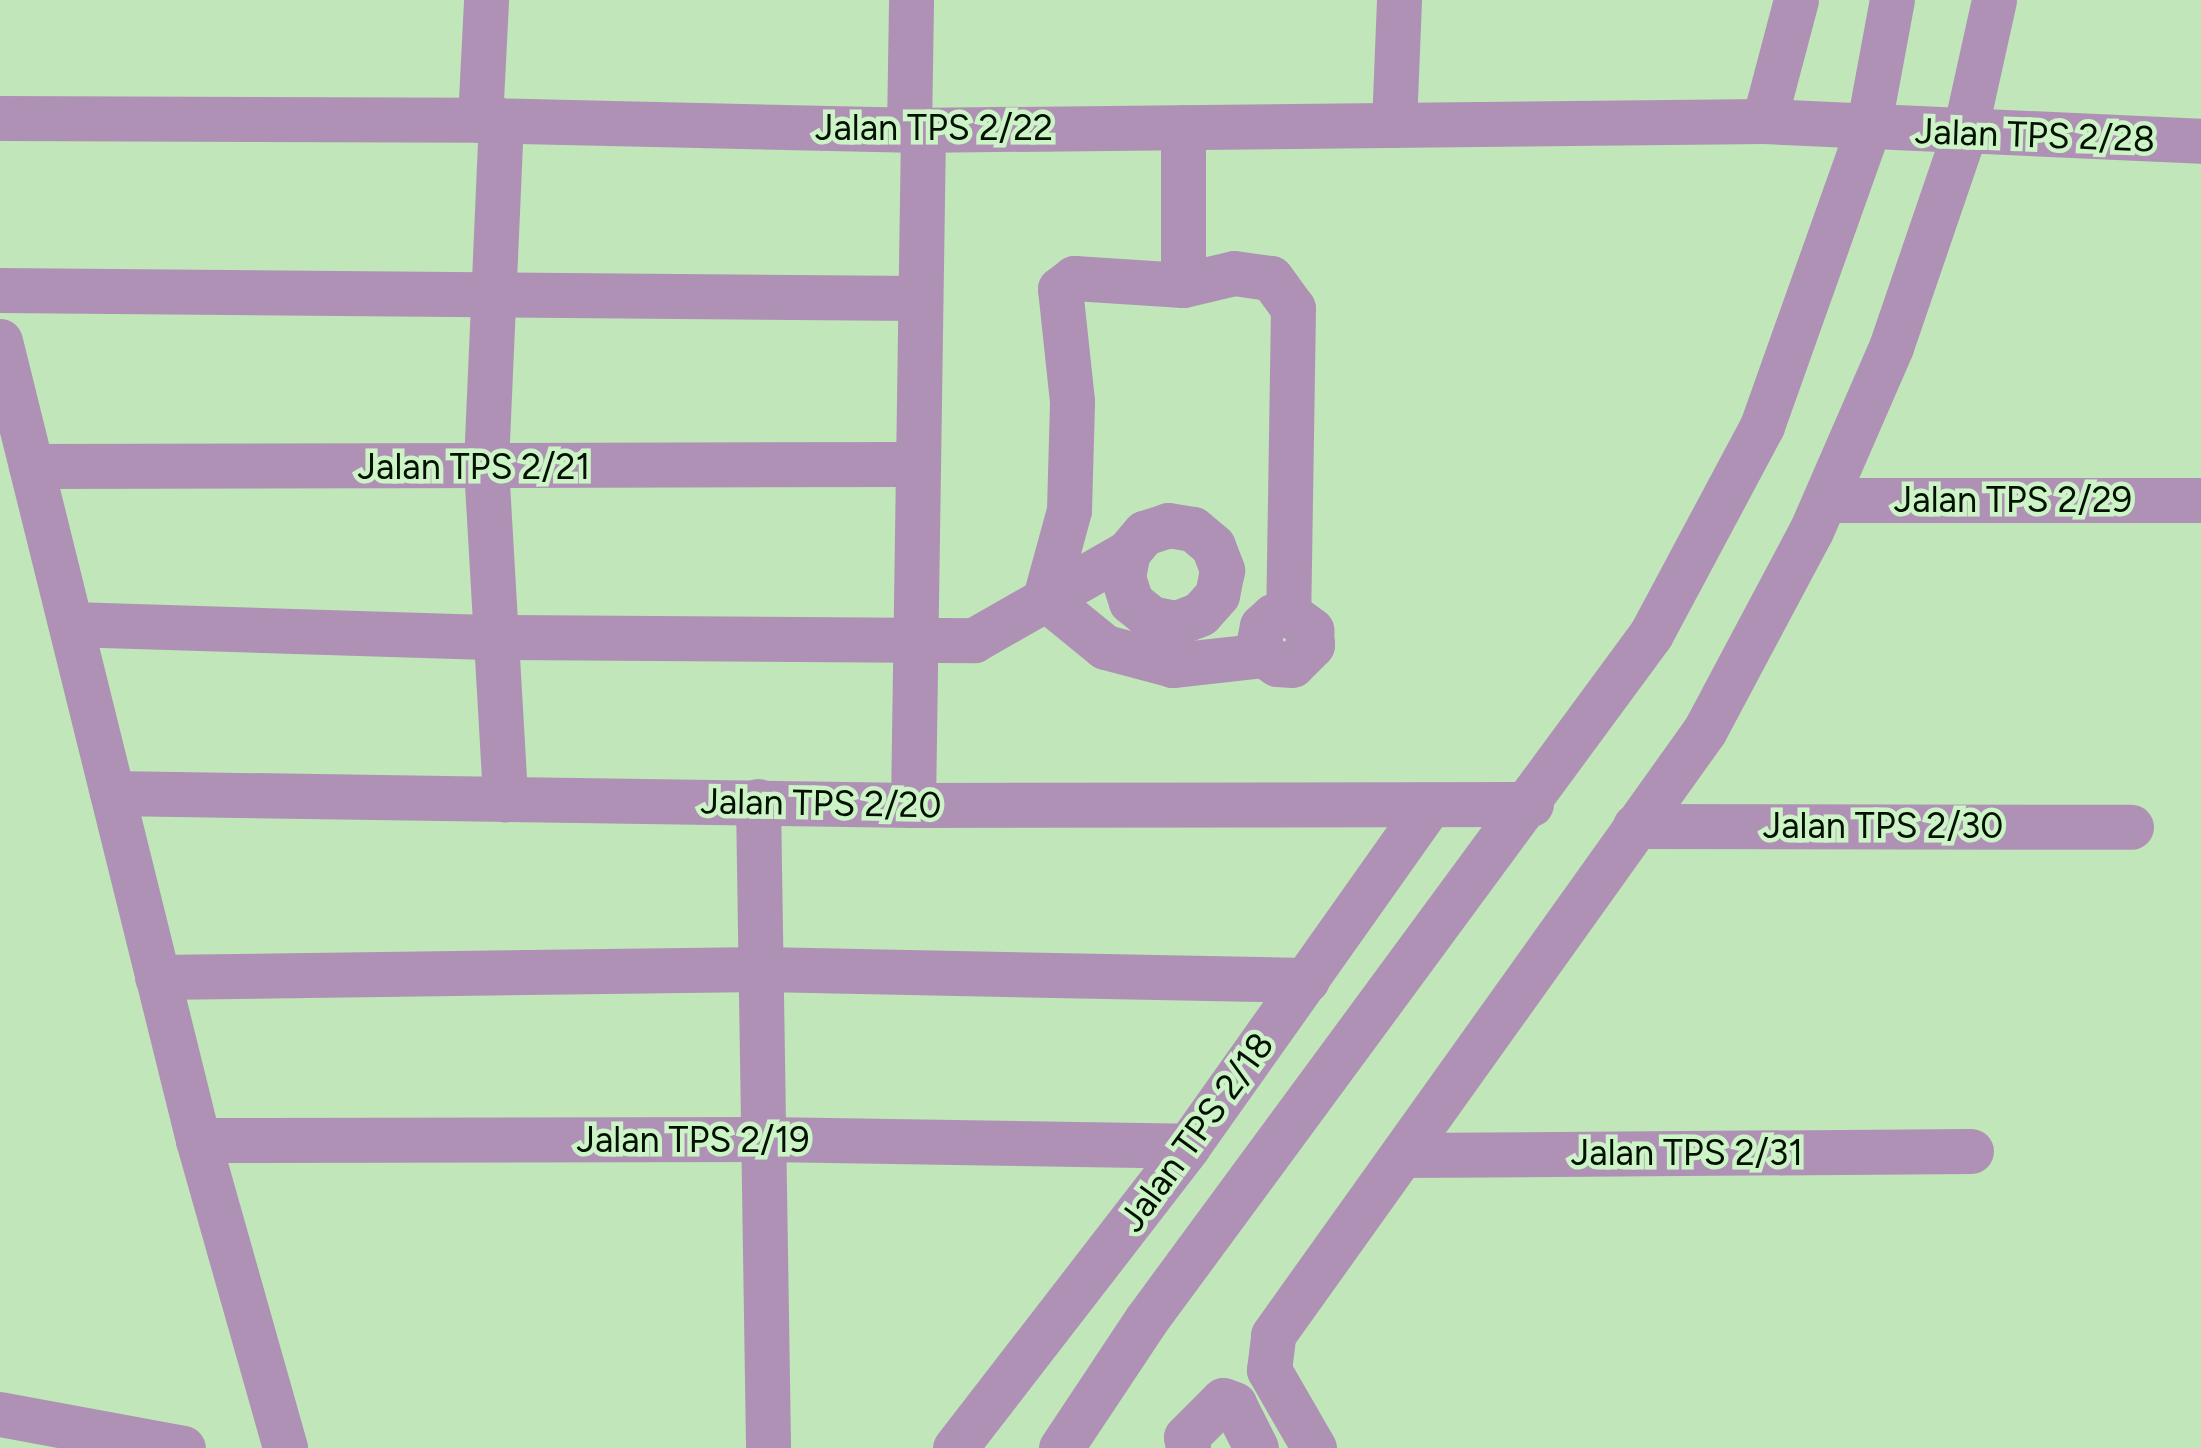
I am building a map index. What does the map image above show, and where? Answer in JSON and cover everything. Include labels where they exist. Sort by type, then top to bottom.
[{"type":"street","points":[[486,0],[494,292],[486,466],[506,799]]},
{"type":"street","points":[[911,0],[920,298],[913,805]]},
{"type":"street","points":[[1394,125],[1399,0]]},
{"type":"street","points":[[1764,121],[1796,0]]},
{"type":"street","points":[[1061,1448],[1146,1320],[1531,804],[1651,634],[1762,426],[1868,129],[1892,0]]},
{"type":"street","points":[[1304,1445],[1269,1370],[1273,1335],[1705,730],[1825,500],[1891,347],[1965,131],[1994,0]]},
{"type":"street","name":"Jalan TPS 2/22","points":[[0,118],[490,120],[915,129],[1764,121],[1868,129]]},
{"type":"street","points":[[1183,285],[1184,127]]},
{"type":"street","name":"Jalan TPS 2/28","points":[[1868,129],[2201,141]]},
{"type":"street","points":[[1234,273],[1271,278],[1293,308],[1288,613],[1262,626],[1259,641],[1264,655],[1173,665],[1105,647],[1045,598],[1069,510],[1072,400],[1060,289],[1073,278],[1183,285],[1234,273]]},
{"type":"street","points":[[0,290],[920,298]]},
{"type":"street","points":[[0,341],[198,1140],[285,1448]]},
{"type":"street","name":"Jalan TPS 2/21","points":[[31,466],[918,464]]},
{"type":"street","name":"Jalan TPS 2/29","points":[[1825,500],[2201,500]]},
{"type":"street","points":[[71,624],[496,637],[974,640],[1128,552]]},
{"type":"street","name":"Jalan TPS 2/20","points":[[112,793],[913,805],[1426,808],[1531,804]]},
{"type":"street","points":[[758,801],[768,1448]]},
{"type":"street","name":"Jalan TPS 2/18","points":[[955,1448],[1188,1146],[1426,808]]},
{"type":"street","name":"Jalan TPS 2/30","points":[[1635,826],[2132,826]]},
{"type":"street","points":[[158,976],[762,969],[1307,980]]},
{"type":"street","name":"Jalan TPS 2/19","points":[[198,1140],[766,1139],[1188,1146]]},
{"type":"street","name":"Jalan TPS 2/31","points":[[1402,1155],[1971,1151]]},
{"type":"street","points":[[1188,1448],[1186,1437],[1223,1400],[1234,1404],[1256,1448]]},
{"type":"street","points":[[0,1414],[184,1448]]}]
